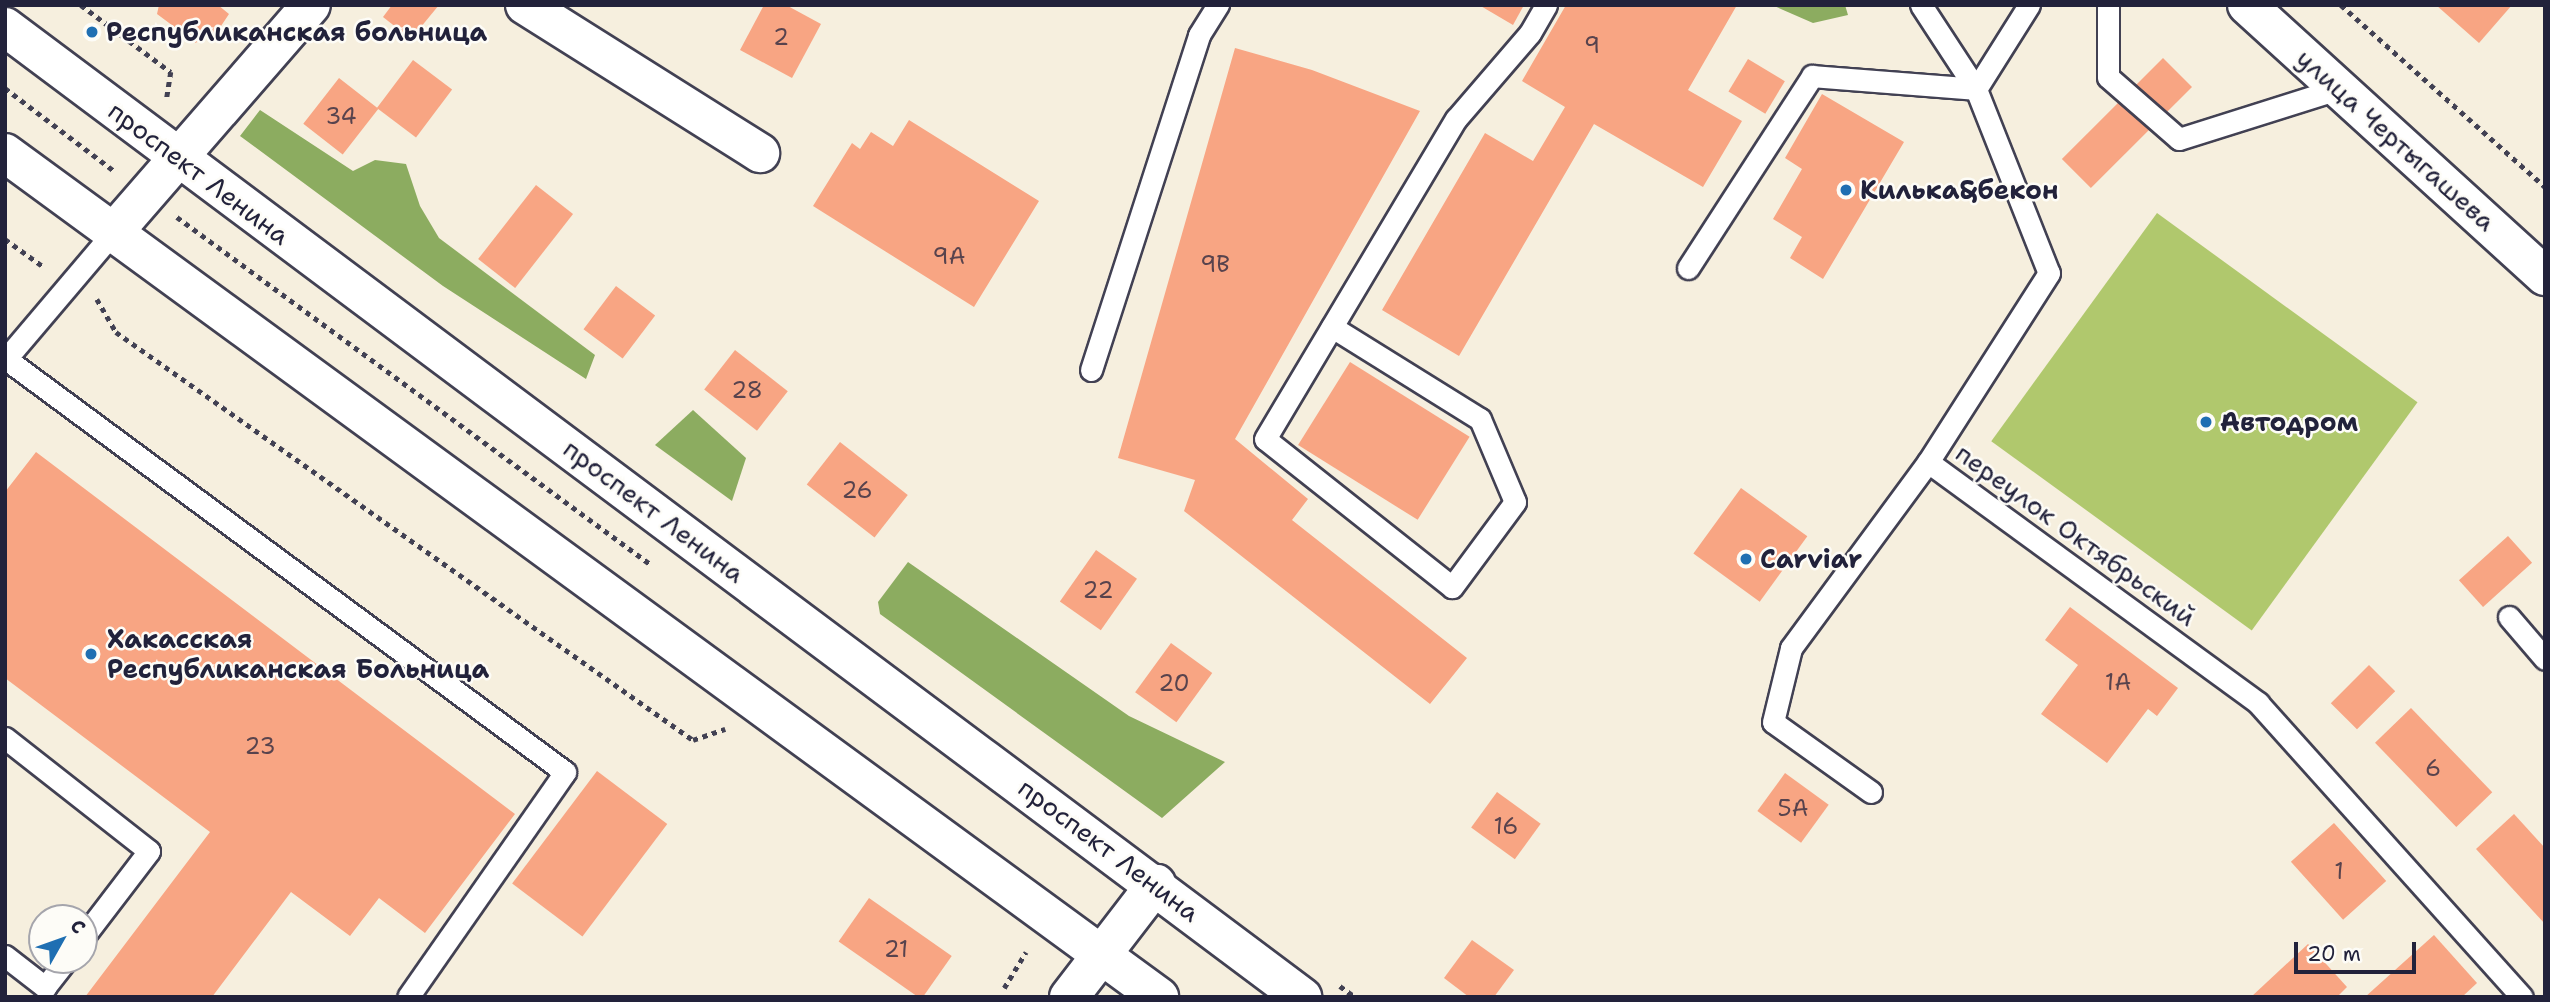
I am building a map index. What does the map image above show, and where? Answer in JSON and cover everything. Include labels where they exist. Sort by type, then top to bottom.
[{"type":"street","points":[[525,5],[760,153]]},
{"type":"street","name":"улица Чертыгашева","points":[[2247,5],[2545,276]]},
{"type":"street","points":[[111,234],[309,6]]},
{"type":"street","name":"проспект Ленина","points":[[5,27],[177,158],[1156,884],[1302,997]]},
{"type":"street","points":[[5,153],[111,234],[1104,953],[1159,997]]},
{"type":"street","points":[[1069,997],[1156,884]]},
{"type":"lane","points":[[1091,370],[1199,35],[1218,5]]},
{"type":"lane","points":[[1332,327],[1479,419],[1515,502],[1452,587],[1265,439],[1456,119],[1530,33],[1546,5]]},
{"type":"lane","points":[[1921,5],[1976,89]]},
{"type":"lane","points":[[1976,89],[2029,5]]},
{"type":"lane","points":[[2108,5],[2108,77],[2179,139],[2341,88]]},
{"type":"lane","points":[[1688,268],[1812,76],[1976,89]]},
{"type":"lane","name":"переулок Октябрьский","points":[[1976,89],[2049,273],[1928,462],[2258,703],[2522,997]]},
{"type":"lane","points":[[111,234],[6,359],[565,772],[408,997]]},
{"type":"lane","points":[[1871,792],[1773,723],[1791,648],[1928,462]]},
{"type":"lane","points":[[2510,617],[2545,659]]},
{"type":"lane","points":[[5,738],[149,851],[98,918]]},
{"type":"lane","points":[[5,956],[28,974]]},
{"type":"lane","points":[[28,974],[45,987],[55,974]]},
{"type":"path","points":[[81,5],[171,72]]},
{"type":"path","points":[[2341,5],[2545,187]]},
{"type":"path","points":[[5,88],[661,572]]},
{"type":"path","points":[[5,239],[101,302],[116,332],[693,740],[728,728]]},
{"type":"path","points":[[1004,988],[1027,953],[1016,945]]},
{"type":"green space","points":[[1772,5],[1845,5],[1848,15],[1813,23]]},
{"type":"green space","points":[[260,110],[353,171],[375,160],[406,164],[420,206],[439,238],[595,355],[586,379],[443,286],[240,136]]},
{"type":"green space","name":"Автодром","points":[[2157,213],[2418,402],[2252,630],[1991,441]]},
{"type":"green space","points":[[693,410],[746,458],[732,501],[655,445]]},
{"type":"green space","points":[[908,562],[1129,716],[1225,762],[1162,818],[880,614],[878,602]]},
{"type":"building","points":[[159,5],[218,5],[229,14],[215,35],[206,28],[196,43],[157,14]]},
{"type":"building","points":[[392,5],[439,5],[411,39],[383,17]]},
{"type":"building","points":[[764,5],[786,5],[821,24],[792,78],[740,50]]},
{"type":"building","points":[[1479,5],[1524,5],[1513,25]]},
{"type":"building","points":[[1566,5],[1737,5],[1688,90],[1742,121],[1703,187],[1594,124],[1459,356],[1382,310],[1485,133],[1533,161],[1565,107],[1522,81]]},
{"type":"building","points":[[2436,5],[2512,5],[2479,43]]},
{"type":"building","points":[[1235,48],[1312,70],[1420,111],[1235,439],[1308,499],[1292,520],[1467,658],[1430,704],[1184,511],[1195,480],[1118,458]]},
{"type":"building","points":[[2163,58],[2192,87],[2091,188],[2062,159]]},
{"type":"building","points":[[1748,59],[1785,81],[1765,114],[1728,92]]},
{"type":"building","points":[[413,60],[452,89],[416,137],[377,108]]},
{"type":"building","points":[[339,78],[378,109],[343,154],[303,124]]},
{"type":"building","points":[[1822,94],[1904,142],[1823,279],[1790,258],[1802,237],[1773,219],[1802,169],[1785,158]]},
{"type":"building","points":[[909,120],[1039,201],[974,307],[813,206],[852,143],[860,149],[871,132],[893,146]]},
{"type":"building","points":[[536,185],[573,214],[515,288],[478,259]]},
{"type":"building","points":[[616,286],[655,315],[623,359],[584,329]]},
{"type":"building","points":[[735,350],[788,391],[757,431],[704,389]]},
{"type":"building","points":[[1350,362],[1470,437],[1418,520],[1298,445]]},
{"type":"building","points":[[840,442],[908,495],[875,537],[807,485]]},
{"type":"building","points":[[36,452],[515,814],[425,933],[379,898],[350,936],[291,892],[212,997],[85,997],[210,832],[5,678],[5,492]]},
{"type":"building","points":[[1741,488],[1807,536],[1760,602],[1693,554]]},
{"type":"building","points":[[2508,536],[2532,563],[2483,607],[2459,580]]},
{"type":"building","points":[[1096,550],[1137,579],[1101,630],[1060,602]]},
{"type":"building","points":[[2070,607],[2178,688],[2157,716],[2148,709],[2107,763],[2041,714],[2078,665],[2045,640]]},
{"type":"building","points":[[1171,643],[1212,673],[1176,722],[1135,692]]},
{"type":"building","points":[[2369,665],[2395,691],[2357,729],[2331,703]]},
{"type":"building","points":[[2411,708],[2492,792],[2456,827],[2375,743]]},
{"type":"building","points":[[597,771],[667,824],[582,937],[512,884]]},
{"type":"building","points":[[1785,773],[1829,805],[1801,843],[1757,811]]},
{"type":"building","points":[[1497,792],[1541,824],[1515,859],[1471,828]]},
{"type":"building","points":[[2514,814],[2545,848],[2545,924],[2476,849]]},
{"type":"building","points":[[2334,823],[2386,881],[2343,920],[2291,862]]},
{"type":"building","points":[[869,898],[952,956],[923,997],[918,997],[839,941]]},
{"type":"building","points":[[2434,935],[2477,983],[2462,997],[2365,997]]},
{"type":"building","points":[[1472,940],[1514,970],[1494,997],[1469,997],[1444,978]]},
{"type":"building","points":[[2308,944],[2347,987],[2337,997],[2251,997]]},
{"type":"place","name":"Республиканская больница","points":[[92,32]]},
{"type":"place","name":"Килька&бекон","points":[[1846,190]]},
{"type":"place","name":"Автодром","points":[[2206,422]]},
{"type":"place","name":"Carviar","points":[[1746,559]]},
{"type":"place","name":"Хакасская Республиканская Больница","points":[[91,654]]}]
